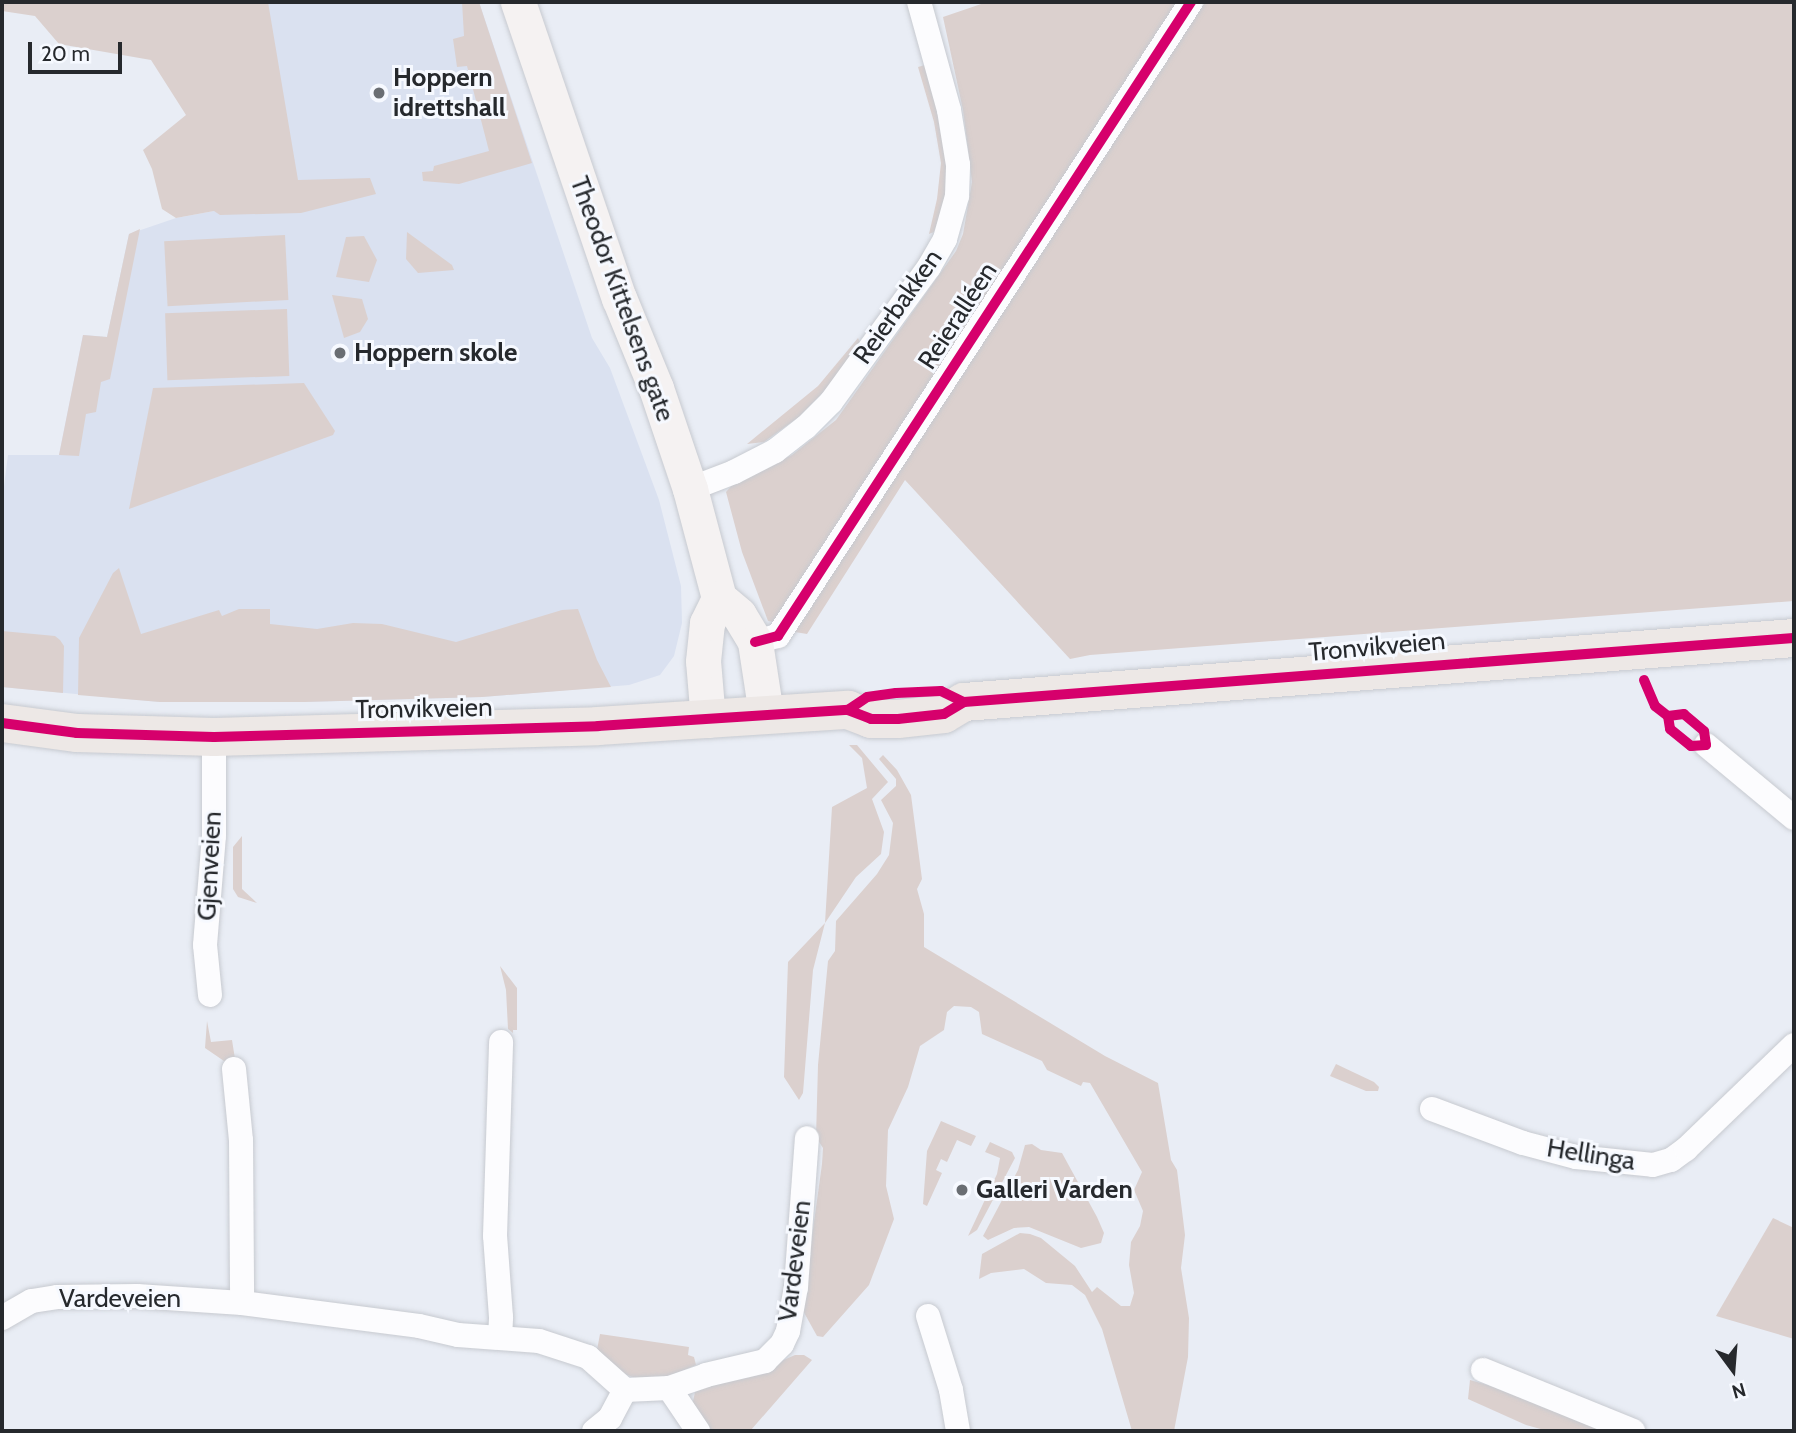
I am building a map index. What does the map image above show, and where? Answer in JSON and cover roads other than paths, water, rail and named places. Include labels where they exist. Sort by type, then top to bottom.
[{"type":"main road","name":"Tronvikveien","points":[[2,723],[76,733],[214,737],[464,732],[848,710],[867,697],[896,693],[941,691],[964,702],[1794,638]]},
{"type":"street","name":"Theodor Kittelsens gate","points":[[518,2],[618,298],[656,388],[690,489],[719,598]]},
{"type":"street","name":"Reierbakken","points":[[690,489],[775,452],[806,427],[831,402],[929,267],[945,239],[957,196],[958,165],[949,110],[919,2]]},
{"type":"street","name":"Reieralléen","points":[[755,642],[778,636],[1191,2]]},
{"type":"street","points":[[708,720],[703,661],[705,636],[707,623],[719,598],[739,615],[755,642],[766,714]]},
{"type":"street","name":"Gjenveien","points":[[210,995],[205,946],[214,836],[214,737]]},
{"type":"street","points":[[1706,745],[1794,818]]},
{"type":"street","points":[[500,1338],[495,1236],[501,1042]]},
{"type":"street","name":"Hellinga","points":[[1432,1109],[1523,1143],[1576,1157],[1653,1165],[1671,1160],[1686,1149],[1794,1045]]},
{"type":"street","points":[[234,1069],[241,1140],[242,1303]]},
{"type":"street","name":"Vardeveien","points":[[2,1318],[32,1301],[57,1297],[137,1296],[242,1303],[539,1341],[588,1357],[625,1390],[669,1388],[696,1377],[765,1361],[782,1344],[788,1331],[796,1287],[807,1138]]},
{"type":"street","points":[[928,1316],[951,1390],[958,1431]]},
{"type":"street","points":[[1483,1370],[1633,1431]]},
{"type":"street","points":[[669,1388],[698,1431]]},
{"type":"street","points":[[594,1431],[610,1418],[625,1390]]},
{"type":"place","name":"Hoppern idrettshall","points":[[379,93]]},
{"type":"place","name":"Hoppern skole","points":[[340,353]]},
{"type":"place","name":"Galleri Varden","points":[[962,1190]]}]
